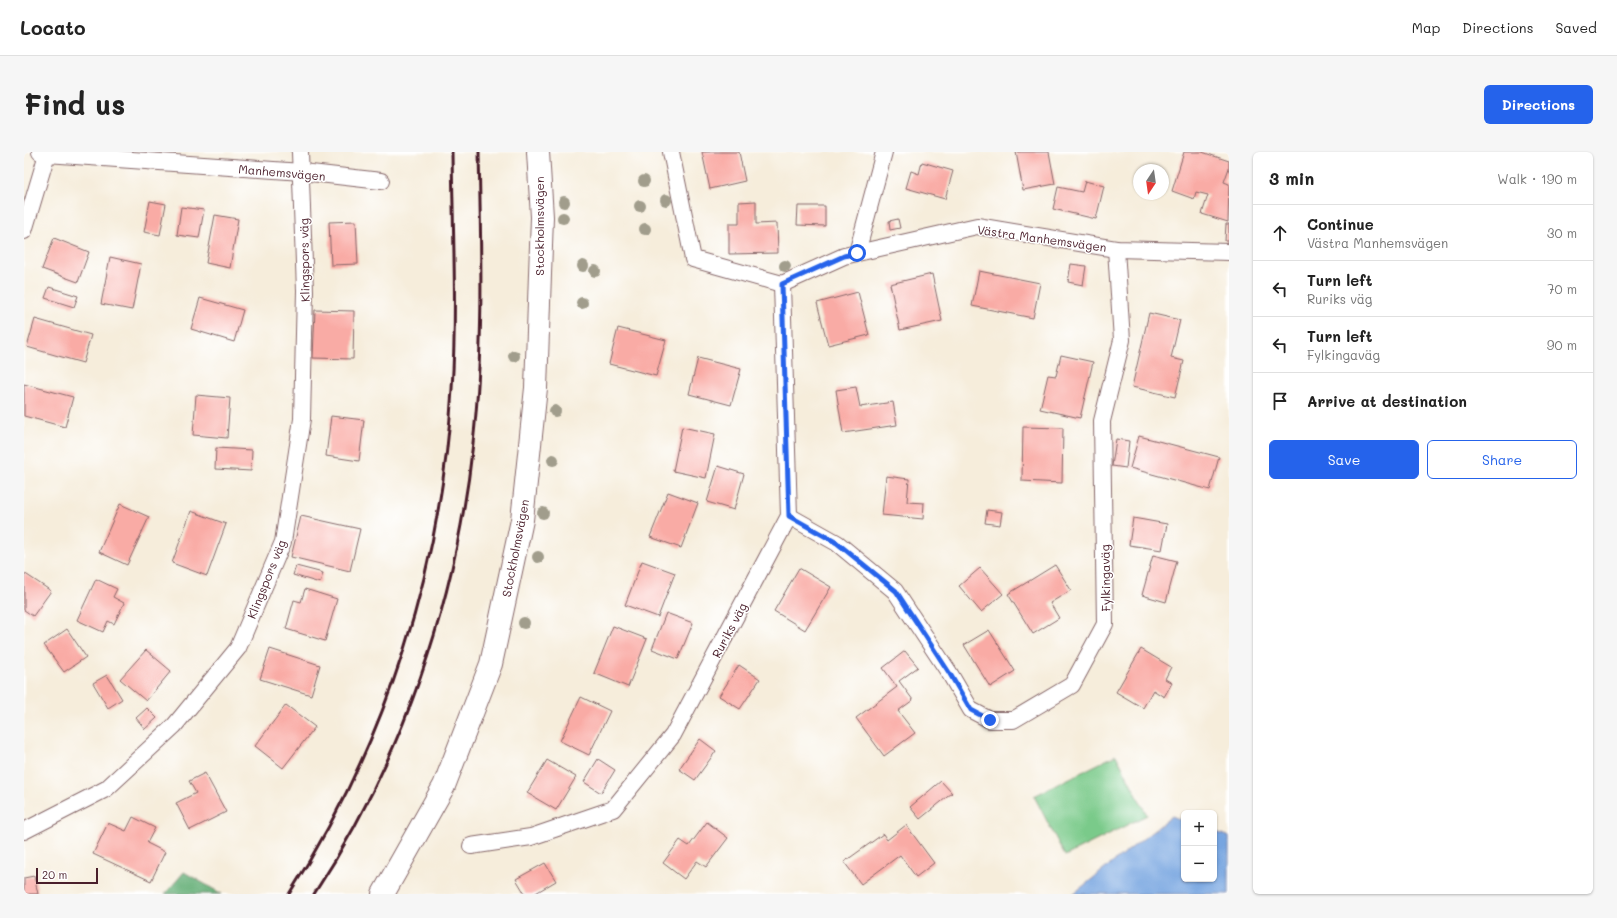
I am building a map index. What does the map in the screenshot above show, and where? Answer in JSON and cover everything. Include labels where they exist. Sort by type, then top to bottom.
[{"type":"main road","name":"Stockholmsvägen","points":[[383,894],[444,786],[491,664],[522,520],[536,388],[542,218],[538,152]]},
{"type":"street","name":"Klingspors väg","points":[[24,831],[106,789],[174,726],[238,648],[283,542],[302,419],[305,291],[302,172],[300,152]]},
{"type":"street","points":[[671,152],[693,259],[782,284]]},
{"type":"street","points":[[857,253],[884,152]]},
{"type":"street","name":"Manhemsvägen","points":[[43,153],[302,172],[381,181]]},
{"type":"street","points":[[24,231],[43,153]]},
{"type":"street","name":"Västra Manhemsvägen","points":[[782,284],[844,256],[977,226],[1116,249],[1229,252]]},
{"type":"street","name":"Fylkingaväg","points":[[789,516],[837,543],[896,591],[950,674],[971,710],[990,720],[1013,720],[1072,685],[1105,624],[1102,421],[1122,340],[1116,249]]},
{"type":"street","name":"Ruriks väg","points":[[471,846],[531,837],[613,809],[673,735],[789,516],[782,284]]},
{"type":"green space","points":[[1116,755],[1147,815],[1065,856],[1034,796]]},
{"type":"green space","points":[[184,872],[222,894],[165,894]]},
{"type":"water","points":[[1172,816],[1181,820],[1181,882],[1217,882],[1217,832],[1229,837],[1229,894],[1073,894]]},
{"type":"building","points":[[702,152],[739,152],[745,181],[710,189]]},
{"type":"building","points":[[1016,152],[1049,152],[1055,184],[1023,190]]},
{"type":"building","points":[[1184,152],[1202,152],[1229,161],[1229,168],[1224,182],[1229,184],[1228,222],[1202,214],[1208,195],[1196,192],[1194,199],[1172,191]]},
{"type":"building","points":[[922,162],[953,171],[945,199],[906,188],[911,171],[919,174]]},
{"type":"building","points":[[1085,181],[1104,186],[1096,219],[1053,209],[1058,187],[1082,192]]},
{"type":"building","points":[[150,201],[166,204],[160,235],[144,232]]},
{"type":"building","points":[[756,201],[756,224],[777,223],[778,253],[729,254],[729,224],[739,224],[739,202]]},
{"type":"building","points":[[798,206],[825,206],[825,226],[797,225]]},
{"type":"building","points":[[181,207],[204,210],[199,238],[177,235]]},
{"type":"building","points":[[215,215],[238,219],[230,268],[206,263]]},
{"type":"building","points":[[898,219],[900,228],[890,230],[889,221]]},
{"type":"building","points":[[356,221],[358,264],[331,265],[329,222]]},
{"type":"building","points":[[1226,224],[1229,224],[1229,241],[1225,241]]},
{"type":"building","points":[[54,238],[89,252],[78,282],[42,269]]},
{"type":"building","points":[[110,257],[141,264],[132,310],[101,304]]},
{"type":"building","points":[[1071,264],[1086,266],[1083,285],[1068,282]]},
{"type":"building","points":[[979,271],[1040,283],[1033,318],[972,306]]},
{"type":"building","points":[[932,274],[942,321],[900,330],[890,284]]},
{"type":"building","points":[[49,287],[78,296],[74,307],[45,298]]},
{"type":"building","points":[[858,292],[869,335],[828,345],[817,303]]},
{"type":"building","points":[[200,298],[243,310],[234,342],[191,329]]},
{"type":"building","points":[[315,310],[354,311],[353,359],[313,358]]},
{"type":"building","points":[[1149,313],[1180,320],[1171,358],[1184,361],[1175,397],[1132,387]]},
{"type":"building","points":[[35,319],[91,335],[83,363],[27,347]]},
{"type":"building","points":[[618,328],[666,340],[656,376],[609,364]]},
{"type":"building","points":[[1061,355],[1093,362],[1080,418],[1040,409],[1048,375],[1056,376]]},
{"type":"building","points":[[698,358],[741,369],[731,405],[689,394]]},
{"type":"building","points":[[24,384],[73,397],[65,427],[24,416]]},
{"type":"building","points":[[856,387],[860,407],[893,402],[897,425],[843,433],[836,390]]},
{"type":"building","points":[[196,395],[230,398],[227,438],[193,435]]},
{"type":"building","points":[[331,416],[364,420],[359,461],[326,456]]},
{"type":"building","points":[[682,427],[715,434],[706,478],[673,471]]},
{"type":"building","points":[[1023,427],[1063,428],[1062,483],[1022,481]]},
{"type":"building","points":[[1139,436],[1219,457],[1210,490],[1130,468]]},
{"type":"building","points":[[1116,439],[1129,441],[1126,468],[1112,466]]},
{"type":"building","points":[[216,448],[252,450],[251,471],[215,469]]},
{"type":"building","points":[[718,466],[744,474],[734,510],[707,502]]},
{"type":"building","points":[[886,476],[909,479],[907,502],[924,503],[923,519],[882,515]]},
{"type":"building","points":[[668,492],[698,503],[681,548],[650,537]]},
{"type":"building","points":[[120,504],[149,517],[127,565],[99,552]]},
{"type":"building","points":[[987,510],[1002,512],[1000,525],[985,523]]},
{"type":"building","points":[[191,511],[226,524],[207,576],[172,563]]},
{"type":"building","points":[[301,516],[360,529],[350,571],[291,557]]},
{"type":"building","points":[[1133,518],[1167,524],[1162,550],[1129,545]]},
{"type":"building","points":[[1153,555],[1177,561],[1166,602],[1142,595]]},
{"type":"building","points":[[642,561],[675,573],[658,617],[625,605]]},
{"type":"building","points":[[1055,565],[1071,590],[1050,603],[1059,618],[1033,634],[1008,594]]},
{"type":"building","points":[[296,566],[323,573],[320,583],[293,575]]},
{"type":"building","points":[[799,568],[831,587],[805,630],[774,611]]},
{"type":"building","points":[[980,568],[1003,594],[981,612],[959,586]]},
{"type":"building","points":[[24,573],[51,591],[33,616],[24,610]]},
{"type":"building","points":[[96,579],[117,589],[113,597],[124,603],[114,624],[108,621],[103,632],[77,620]]},
{"type":"building","points":[[305,589],[337,599],[325,641],[286,629],[294,600],[301,602]]},
{"type":"building","points":[[666,613],[693,623],[678,659],[652,649]]},
{"type":"building","points":[[613,626],[647,639],[628,687],[594,673]]},
{"type":"building","points":[[67,629],[86,657],[64,672],[44,645]]},
{"type":"building","points":[[989,630],[1015,671],[990,687],[964,645]]},
{"type":"building","points":[[270,649],[320,665],[311,695],[260,679]]},
{"type":"building","points":[[1141,649],[1171,667],[1165,679],[1172,683],[1164,697],[1153,690],[1143,708],[1116,692]]},
{"type":"building","points":[[146,650],[171,671],[146,701],[120,679]]},
{"type":"building","points":[[905,651],[918,667],[899,681],[913,700],[898,711],[915,733],[884,756],[856,718],[897,687],[883,668]]},
{"type":"building","points":[[739,665],[760,679],[740,709],[719,696]]},
{"type":"building","points":[[107,675],[122,699],[108,708],[93,683]]},
{"type":"building","points":[[581,697],[610,711],[589,755],[560,741]]},
{"type":"building","points":[[286,705],[315,727],[283,768],[255,746]]},
{"type":"building","points":[[147,708],[157,718],[145,729],[136,718]]},
{"type":"building","points":[[700,739],[716,751],[695,780],[679,769]]},
{"type":"building","points":[[598,759],[615,770],[601,793],[584,782]]},
{"type":"building","points":[[547,760],[576,777],[556,810],[527,793]]},
{"type":"building","points":[[205,773],[226,812],[190,830],[176,803],[196,793],[189,781]]},
{"type":"building","points":[[941,781],[952,793],[920,819],[910,807]]},
{"type":"building","points":[[133,817],[155,828],[147,843],[165,852],[151,881],[93,854],[108,823],[126,831]]},
{"type":"building","points":[[707,822],[728,838],[706,867],[697,861],[684,879],[663,863],[680,840],[689,846]]},
{"type":"building","points":[[906,825],[934,863],[916,877],[900,855],[861,884],[844,862],[883,834],[887,840]]},
{"type":"building","points":[[545,863],[556,881],[534,894],[525,894],[516,879]]},
{"type":"building","points":[[34,876],[38,894],[24,894],[24,878]]},
{"type":"railway","points":[[289,894],[323,836],[354,777],[381,715],[403,652],[422,588],[436,522],[446,456],[452,389],[454,300],[452,152]]},
{"type":"railway","points":[[314,894],[345,843],[374,790],[398,735],[420,678],[438,621],[453,562],[465,503],[473,443],[479,371],[481,298],[479,152]]},
{"type":"route","points":[[857,253],[844,256],[782,284],[789,516],[837,543],[896,591],[950,674],[971,710],[990,720]]}]
